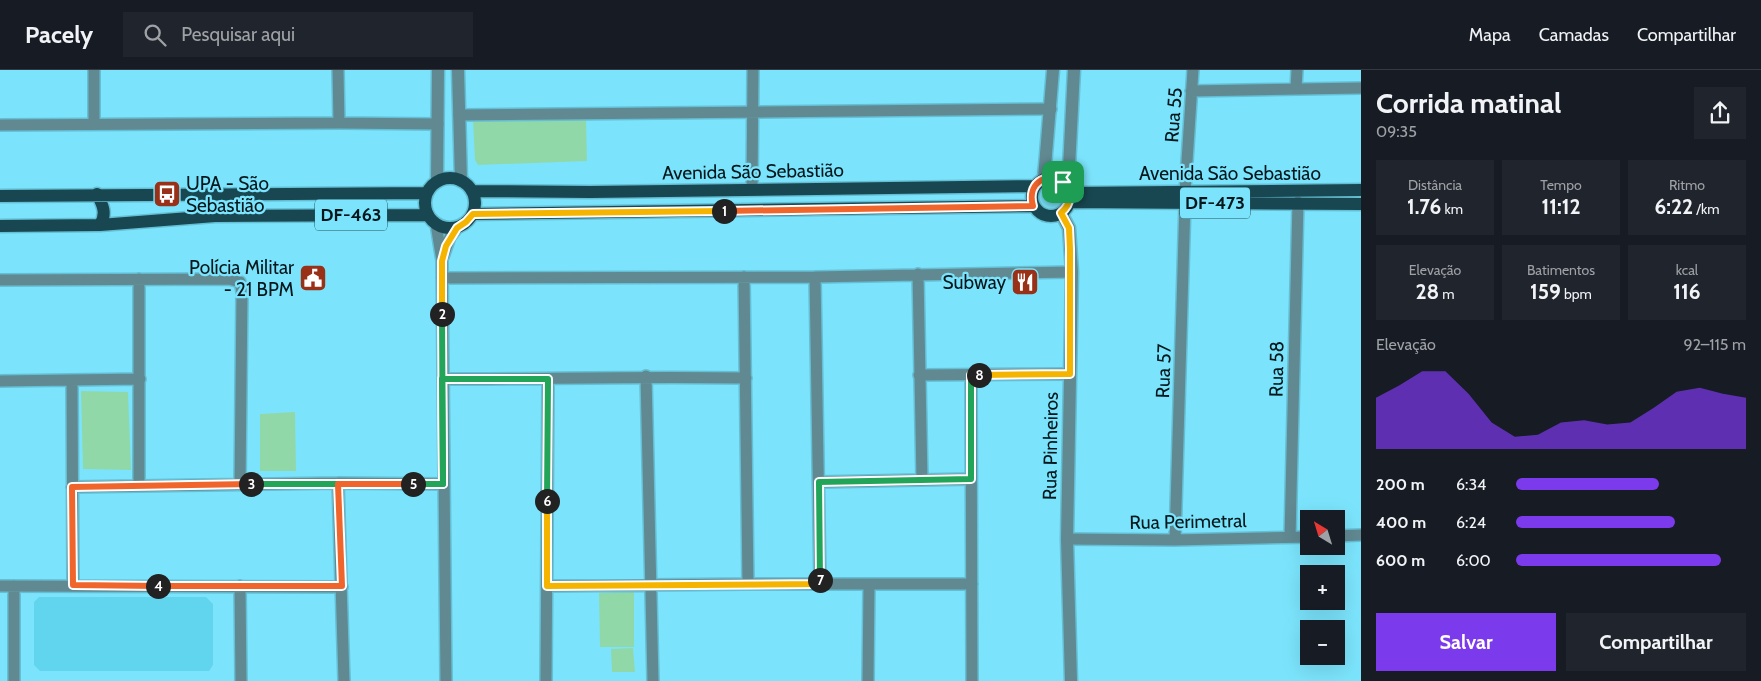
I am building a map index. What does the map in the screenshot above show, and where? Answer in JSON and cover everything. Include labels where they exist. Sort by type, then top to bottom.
[{"type":"main road","points":[[432,220],[425,204],[427,193],[431,186],[449,178],[461,181],[472,191],[475,202],[473,214],[457,228]]},
{"type":"main road","name":"DF-473","points":[[1039,182],[1056,178],[1063,182],[1069,194]]},
{"type":"main road","name":"Avenida São Sebastião","points":[[472,191],[752,190],[1039,182]]},
{"type":"main road","points":[[1039,182],[1032,194],[1033,206],[1041,213],[1051,216],[1061,213],[1069,194]]},
{"type":"main road","name":"Avenida São Sebastião","points":[[1185,197],[1361,190]]},
{"type":"main road","name":"DF-463","points":[[0,196],[427,193]]},
{"type":"main road","points":[[97,194],[104,212],[100,225]]},
{"type":"main road","name":"Avenida São Sebastião","points":[[1069,194],[1361,204]]},
{"type":"main road","name":"Avenida São Sebastião","points":[[473,214],[1033,206]]},
{"type":"main road","name":"DF-463","points":[[0,226],[100,225],[214,216],[432,220],[446,228],[457,228]]},
{"type":"street","points":[[94,70],[94,124]]},
{"type":"street","points":[[338,70],[339,123]]},
{"type":"street","points":[[437,182],[438,70]]},
{"type":"street","points":[[458,70],[461,181]]},
{"type":"street","points":[[752,70],[752,190]]},
{"type":"street","points":[[1039,182],[1051,109],[1053,70]]},
{"type":"street","points":[[1069,194],[1074,70]]},
{"type":"street","name":"Rua 55","points":[[1185,197],[1193,70]]},
{"type":"street","points":[[1296,89],[1297,70]]},
{"type":"street","points":[[1191,91],[1361,88]]},
{"type":"street","points":[[459,116],[1051,109]]},
{"type":"street","points":[[0,124],[438,124]]},
{"type":"street","name":"Rua 57","points":[[1175,540],[1185,197]]},
{"type":"street","name":"Rua 58","points":[[1290,537],[1298,202]]},
{"type":"street","name":"Rua Pinheiros","points":[[1061,213],[1069,228],[1072,272],[1067,539],[1071,681]]},
{"type":"street","points":[[432,220],[442,261],[446,681]]},
{"type":"street","points":[[442,261],[450,238],[457,228]]},
{"type":"street","points":[[442,278],[815,277],[1072,272]]},
{"type":"street","points":[[918,274],[922,480]]},
{"type":"street","points":[[744,277],[748,584]]},
{"type":"street","points":[[815,277],[820,584]]},
{"type":"street","points":[[139,279],[139,485]]},
{"type":"street","points":[[0,280],[229,279],[240,282],[242,292],[240,484]]},
{"type":"street","points":[[919,375],[1070,374]]},
{"type":"street","points":[[971,375],[972,681]]},
{"type":"street","points":[[442,379],[548,379],[646,376],[746,378]]},
{"type":"street","points":[[646,376],[653,681]]},
{"type":"street","points":[[0,381],[140,379]]},
{"type":"street","points":[[546,681],[548,379]]},
{"type":"street","points":[[72,380],[73,585]]},
{"type":"street","points":[[819,482],[971,479]]},
{"type":"street","points":[[72,487],[240,484],[443,484]]},
{"type":"street","points":[[338,484],[344,681]]},
{"type":"street","points":[[1345,536],[1361,535]]},
{"type":"street","name":"Rua Perimetral","points":[[1067,539],[1175,540],[1300,537]]},
{"type":"street","points":[[547,586],[650,584],[972,584]]},
{"type":"street","points":[[868,681],[869,585]]},
{"type":"street","points":[[0,586],[342,586]]},
{"type":"street","points":[[14,586],[14,681]]},
{"type":"street","points":[[240,586],[241,681]]},
{"type":"shaded area","points":[[39,597],[206,597],[213,604],[213,665],[209,671],[40,671],[34,665],[34,602]]},
{"type":"green space","points":[[586,119],[587,161],[478,165],[475,160],[473,121]]},
{"type":"green space","points":[[81,391],[128,392],[131,470],[83,469]]},
{"type":"green space","points":[[295,412],[296,471],[260,471],[260,414]]},
{"type":"green space","points":[[634,592],[634,647],[600,647],[599,593]]},
{"type":"green space","points":[[633,648],[635,672],[612,672],[611,649]]},
{"type":"place","name":"UPA - São Sebastião","points":[[167,194]]},
{"type":"place","name":"Polícia Militar - 21 BPM","points":[[313,278]]},
{"type":"place","name":"Subway","points":[[1025,282]]},
{"type":"route","points":[[1063,182],[1050,177],[1038,182],[1034,186],[1032,194],[1033,206],[473,214],[457,228],[450,238],[442,261],[441,306],[443,484],[391,484],[338,484],[289,484],[139,485],[72,487],[73,585],[342,586],[338,484],[391,484],[443,484],[442,379],[548,379],[547,586],[820,584],[819,482],[971,479],[971,375],[1070,374],[1072,272],[1069,228],[1061,213],[1069,202],[1070,193],[1068,187],[1063,182]]}]
